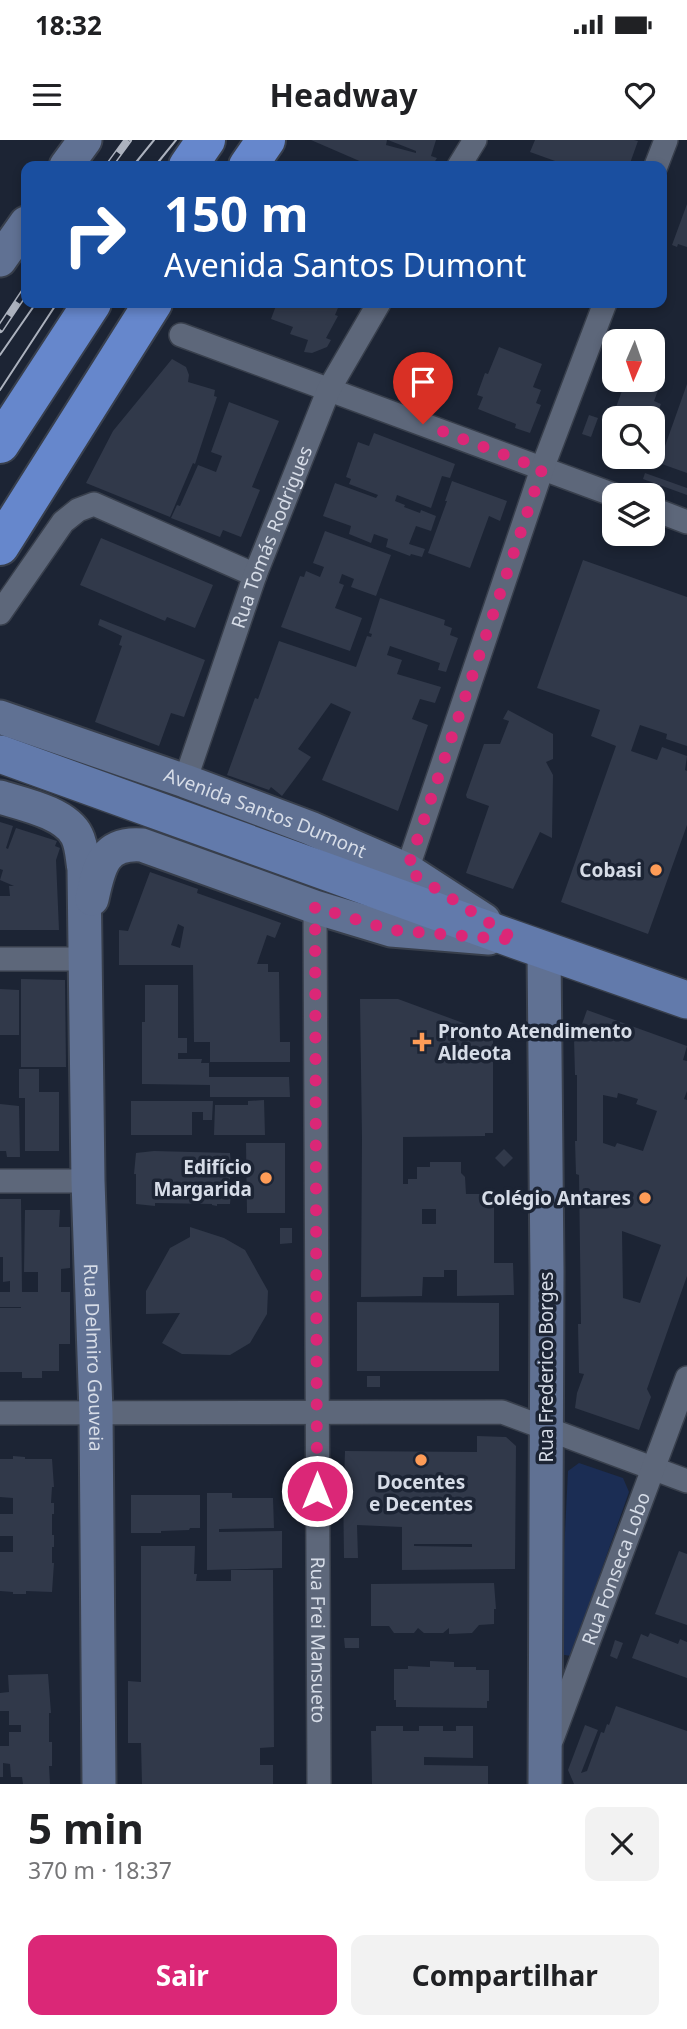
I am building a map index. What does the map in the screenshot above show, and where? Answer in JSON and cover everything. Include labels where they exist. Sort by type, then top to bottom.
[{"type":"highway","points":[[191,161],[206,140]]},
{"type":"highway","points":[[251,161],[266,140]]},
{"type":"highway","points":[[0,444],[89,308]]},
{"type":"highway","points":[[0,546],[150,308]]},
{"type":"main road","name":"Avenida Santos Dumont","points":[[0,754],[687,1000]]},
{"type":"street","points":[[70,161],[85,140]]},
{"type":"street","points":[[462,161],[475,140]]},
{"type":"street","points":[[658,161],[666,140]]},
{"type":"street","points":[[0,260],[21,230]]},
{"type":"street","name":"Rua Tomás Rodrigues","points":[[185,781],[255,575],[329,389],[376,308]]},
{"type":"street","points":[[407,870],[542,469],[603,308]]},
{"type":"street","points":[[181,335],[602,491]]},
{"type":"street","points":[[0,613],[63,522],[78,510],[94,504],[255,575]]},
{"type":"street","points":[[665,514],[687,522]]},
{"type":"street","name":"Avenida Santos Dumont","points":[[0,717],[185,781],[310,828],[407,870],[530,945]]},
{"type":"street","points":[[0,797],[43,810],[64,821],[76,834],[83,869],[84,945],[0,959]]},
{"type":"street","name":"Avenida Santos Dumont","points":[[84,945],[98,873],[104,859],[113,850],[127,844],[142,845],[315,907],[391,930],[530,945]]},
{"type":"street","name":"Rua Frei Mansueto","points":[[315,907],[319,1784]]},
{"type":"street","name":"Rua Delmiro Gouveia","points":[[84,945],[96,1412],[99,1784]]},
{"type":"street","name":"Rua Frederico Borges","points":[[530,945],[547,1271],[545,1771]]},
{"type":"street","points":[[0,1181],[88,1181]]},
{"type":"street","name":"Rua Fonseca Lobo","points":[[545,1771],[687,1378]]},
{"type":"street","points":[[0,1413],[502,1412],[687,1481]]},
{"type":"shaded area","points":[[579,1463],[623,1478],[629,1492],[571,1656],[559,1654],[568,1471]]},
{"type":"building","points":[[311,140],[387,140],[386,145],[416,153],[388,140],[436,140],[431,156],[437,158],[435,161],[359,161]]},
{"type":"building","points":[[535,140],[638,141],[631,161],[555,161],[530,152]]},
{"type":"building","points":[[687,204],[687,247],[678,244],[677,247],[672,245]]},
{"type":"building","points":[[275,308],[338,308],[335,315],[338,316],[326,338],[331,340],[327,347],[312,353],[304,352],[308,340],[290,334],[293,327],[271,319]]},
{"type":"building","points":[[499,347],[542,364],[533,387],[541,390],[536,403],[541,405],[530,433],[515,428],[516,424],[478,409],[483,397],[477,395]]},
{"type":"building","points":[[172,359],[186,367],[188,382],[215,390],[214,396],[217,397],[195,464],[193,463],[170,517],[86,483],[113,431]]},
{"type":"building","points":[[687,384],[687,473],[665,465],[665,446]]},
{"type":"building","points":[[622,392],[657,392],[654,401],[661,404],[660,406],[616,406]]},
{"type":"building","points":[[229,402],[279,421],[252,487],[260,490],[241,537],[223,530],[220,537],[171,518],[177,505],[180,506],[198,465],[216,472],[222,456],[211,452]]},
{"type":"building","points":[[589,415],[598,418],[591,437],[582,434]]},
{"type":"building","points":[[374,433],[455,464],[450,478],[442,476],[431,508],[397,495],[395,501],[405,505],[404,507],[436,516],[431,531],[416,526],[409,544],[425,549],[422,557],[410,556],[386,547],[388,539],[374,534],[371,543],[349,534],[351,526],[323,516],[335,483],[376,498],[378,495],[349,484],[351,479],[346,477],[358,442],[369,446]]},
{"type":"building","points":[[645,473],[687,488],[687,495],[665,487],[665,483],[643,479]]},
{"type":"building","points":[[452,481],[507,501],[500,521],[489,516],[470,568],[428,553]]},
{"type":"building","points":[[325,531],[391,555],[376,596],[351,587],[354,579],[342,574],[339,583],[344,585],[335,608],[362,618],[350,651],[281,627],[300,576],[304,577],[306,571],[320,577],[324,567],[313,563]]},
{"type":"building","points":[[101,538],[213,585],[195,628],[167,617],[165,621],[80,585]]},
{"type":"building","points":[[583,560],[687,597],[687,746],[666,739],[667,734],[640,725],[631,751],[657,760],[662,747],[687,756],[687,825],[648,934],[561,902],[616,746],[591,736],[600,710],[537,688]]},
{"type":"building","points":[[380,598],[445,620],[444,625],[452,628],[450,635],[458,638],[446,672],[438,670],[440,663],[390,646],[387,655],[402,660],[397,674],[441,687],[435,703],[420,699],[412,719],[428,725],[398,811],[322,780],[351,712],[331,703],[298,749],[311,757],[282,796],[271,787],[269,790],[227,775],[279,641],[356,667],[367,636],[371,637],[372,634],[369,633]]},
{"type":"building","points":[[100,619],[205,660],[184,717],[171,713],[159,746],[95,722],[122,646],[119,645],[122,636],[98,625]]},
{"type":"building","points":[[508,710],[553,734],[553,759],[546,762],[553,775],[552,838],[540,832],[513,889],[466,873],[489,806],[467,798],[466,795],[484,744],[500,744],[509,721],[503,719]]},
{"type":"building","points":[[0,822],[13,826],[6,848],[8,849],[16,828],[57,841],[55,846],[60,848],[56,860],[59,930],[0,930],[0,896],[10,896],[9,886],[14,886],[0,880],[3,870],[0,869]]},
{"type":"building","points":[[150,872],[198,889],[197,893],[281,923],[275,938],[267,935],[257,964],[268,964],[268,972],[279,972],[280,1042],[290,1042],[290,1062],[210,1062],[210,1042],[194,1042],[193,965],[119,965],[119,930],[128,931]],"holes":[[[178,924],[184,927],[180,948],[171,945]]]},
{"type":"building","points":[[21,979],[65,980],[66,1067],[21,1067]]},
{"type":"building","points":[[145,985],[178,985],[178,1038],[187,1038],[187,1053],[178,1053],[178,1059],[202,1059],[201,1063],[209,1063],[209,1077],[289,1077],[290,1097],[210,1097],[210,1085],[142,1084]]},
{"type":"building","points":[[0,989],[19,990],[19,1035],[0,1035]]},
{"type":"building","points":[[360,999],[398,999],[493,1034],[493,1133],[485,1133],[485,1136],[403,1137],[403,1184],[408,1184],[408,1179],[417,1179],[417,1167],[430,1167],[430,1162],[461,1162],[466,1194],[494,1194],[494,1263],[513,1263],[514,1295],[457,1296],[457,1270],[444,1270],[444,1277],[423,1277],[422,1296],[361,1297]],"holes":[[[422,1209],[436,1209],[436,1224],[422,1224]]]},
{"type":"building","points":[[587,1010],[687,1046],[683,1060],[687,1061],[687,1091],[684,1099],[687,1100],[687,1276],[647,1389],[651,1397],[639,1430],[575,1408],[584,1374],[579,1373],[579,1175],[576,1174],[577,1075],[574,1038],[577,1038]],"holes":[[[618,1093],[638,1099],[636,1104],[657,1111],[643,1151],[617,1143],[615,1147],[603,1143],[603,1095],[617,1098]],[[622,1231],[661,1245],[640,1303],[623,1298]]]},
{"type":"building","points":[[19,1069],[39,1069],[39,1092],[59,1092],[59,1151],[25,1151],[25,1098],[19,1098]]},
{"type":"building","points":[[264,1100],[265,1135],[214,1135],[215,1105],[248,1105],[248,1101]]},
{"type":"building","points":[[131,1101],[213,1101],[212,1120],[203,1120],[203,1112],[192,1112],[192,1135],[131,1135]]},
{"type":"building","points":[[0,1104],[19,1106],[20,1157],[7,1157],[6,1151],[0,1151]]},
{"type":"building","name":"Edifício Margarida","points":[[246,1143],[285,1143],[285,1213],[247,1213]]},
{"type":"building","points":[[504,1149],[513,1158],[504,1167],[495,1158]]},
{"type":"building","points":[[136,1153],[230,1153],[230,1204],[136,1204]]},
{"type":"building","points":[[0,1199],[21,1199],[22,1292],[38,1292],[38,1272],[24,1272],[25,1210],[60,1210],[59,1227],[70,1227],[70,1268],[61,1269],[61,1292],[70,1292],[70,1344],[59,1344],[59,1371],[42,1371],[42,1378],[22,1378],[22,1372],[0,1372],[0,1308],[21,1307],[0,1307],[0,1292],[10,1292],[10,1281],[3,1282]]},
{"type":"building","points":[[190,1227],[224,1238],[245,1250],[268,1291],[267,1314],[250,1343],[230,1355],[182,1354],[162,1343],[180,1313],[146,1314],[146,1291],[170,1248],[190,1237]]},
{"type":"building","points":[[280,1228],[292,1228],[292,1243],[280,1244]]},
{"type":"building","points":[[357,1302],[499,1303],[499,1371],[357,1371]]},
{"type":"building","points":[[367,1376],[380,1376],[380,1387],[367,1387]]},
{"type":"building","points":[[477,1436],[506,1437],[516,1446],[515,1569],[402,1570],[402,1527],[357,1525],[358,1558],[344,1558],[345,1451],[477,1452]],"holes":[[[414,1544],[472,1544],[472,1547],[414,1546]]]},
{"type":"building","points":[[13,1456],[52,1459],[52,1592],[26,1591],[26,1594],[13,1594],[0,1591],[0,1552],[13,1552],[13,1536],[0,1536],[0,1514],[13,1514],[13,1498],[0,1497],[0,1459],[13,1459]]},
{"type":"building","points":[[207,1493],[232,1493],[232,1498],[273,1498],[274,1528],[219,1529],[219,1532],[282,1531],[282,1568],[207,1570]]},
{"type":"building","points":[[131,1495],[200,1495],[200,1528],[161,1533],[131,1533]]},
{"type":"building","points":[[141,1546],[195,1546],[196,1581],[231,1581],[231,1570],[273,1570],[274,1747],[260,1748],[260,1765],[273,1765],[273,1784],[142,1784],[141,1743],[128,1743],[128,1681],[141,1682]]},
{"type":"building","points":[[679,1551],[687,1554],[687,1625],[655,1614]]},
{"type":"building","points":[[494,1583],[494,1624],[479,1625],[472,1633],[449,1634],[449,1628],[443,1633],[424,1633],[418,1628],[414,1633],[394,1633],[389,1626],[371,1626],[371,1584]]},
{"type":"building","points":[[650,1633],[678,1644],[680,1639],[687,1642],[687,1678],[632,1658],[641,1634],[648,1637]]},
{"type":"building","points":[[344,1638],[359,1638],[359,1648],[345,1648]]},
{"type":"building","points":[[615,1640],[623,1643],[617,1659],[610,1656]]},
{"type":"building","points":[[430,1661],[454,1662],[454,1667],[489,1670],[487,1708],[396,1707],[394,1669],[408,1669],[408,1666],[430,1667]]},
{"type":"building","points":[[48,1674],[51,1713],[49,1742],[52,1742],[50,1784],[23,1784],[22,1777],[11,1777],[10,1764],[3,1763],[3,1777],[0,1777],[0,1746],[9,1746],[9,1732],[21,1732],[21,1725],[9,1725],[9,1711],[0,1711],[0,1693],[9,1692],[8,1675]]},
{"type":"building","points":[[616,1706],[687,1731],[687,1784],[574,1784],[568,1770],[585,1725],[598,1730],[581,1773],[587,1771],[601,1732],[604,1733],[607,1724],[609,1725]]},
{"type":"building","points":[[376,1726],[403,1726],[403,1731],[419,1731],[419,1726],[443,1726],[443,1731],[456,1731],[456,1726],[473,1726],[473,1758],[424,1757],[424,1765],[488,1766],[488,1784],[372,1784],[371,1731],[376,1731]]},
{"type":"tram line","points":[[137,161],[154,140]]},
{"type":"tram line","points":[[159,161],[176,140]]},
{"type":"tram line","points":[[0,355],[33,308]]},
{"type":"tram line","points":[[0,390],[54,308]]},
{"type":"railway","points":[[113,161],[128,140]]},
{"type":"railway","points":[[0,329],[21,298]]},
{"type":"place","name":"Cobasi","points":[[656,870]]},
{"type":"place","name":"Pronto Atendimento Aldeota","points":[[422,1042]]},
{"type":"place","name":"Edifício Margarida","points":[[266,1178]]},
{"type":"place","name":"Colégio Antares","points":[[645,1198]]},
{"type":"place","name":"Docentes e Decentes","points":[[421,1460]]},
{"type":"route","points":[[317,1491],[315,907],[391,930],[516,940],[407,870],[542,469],[423,424]]}]
